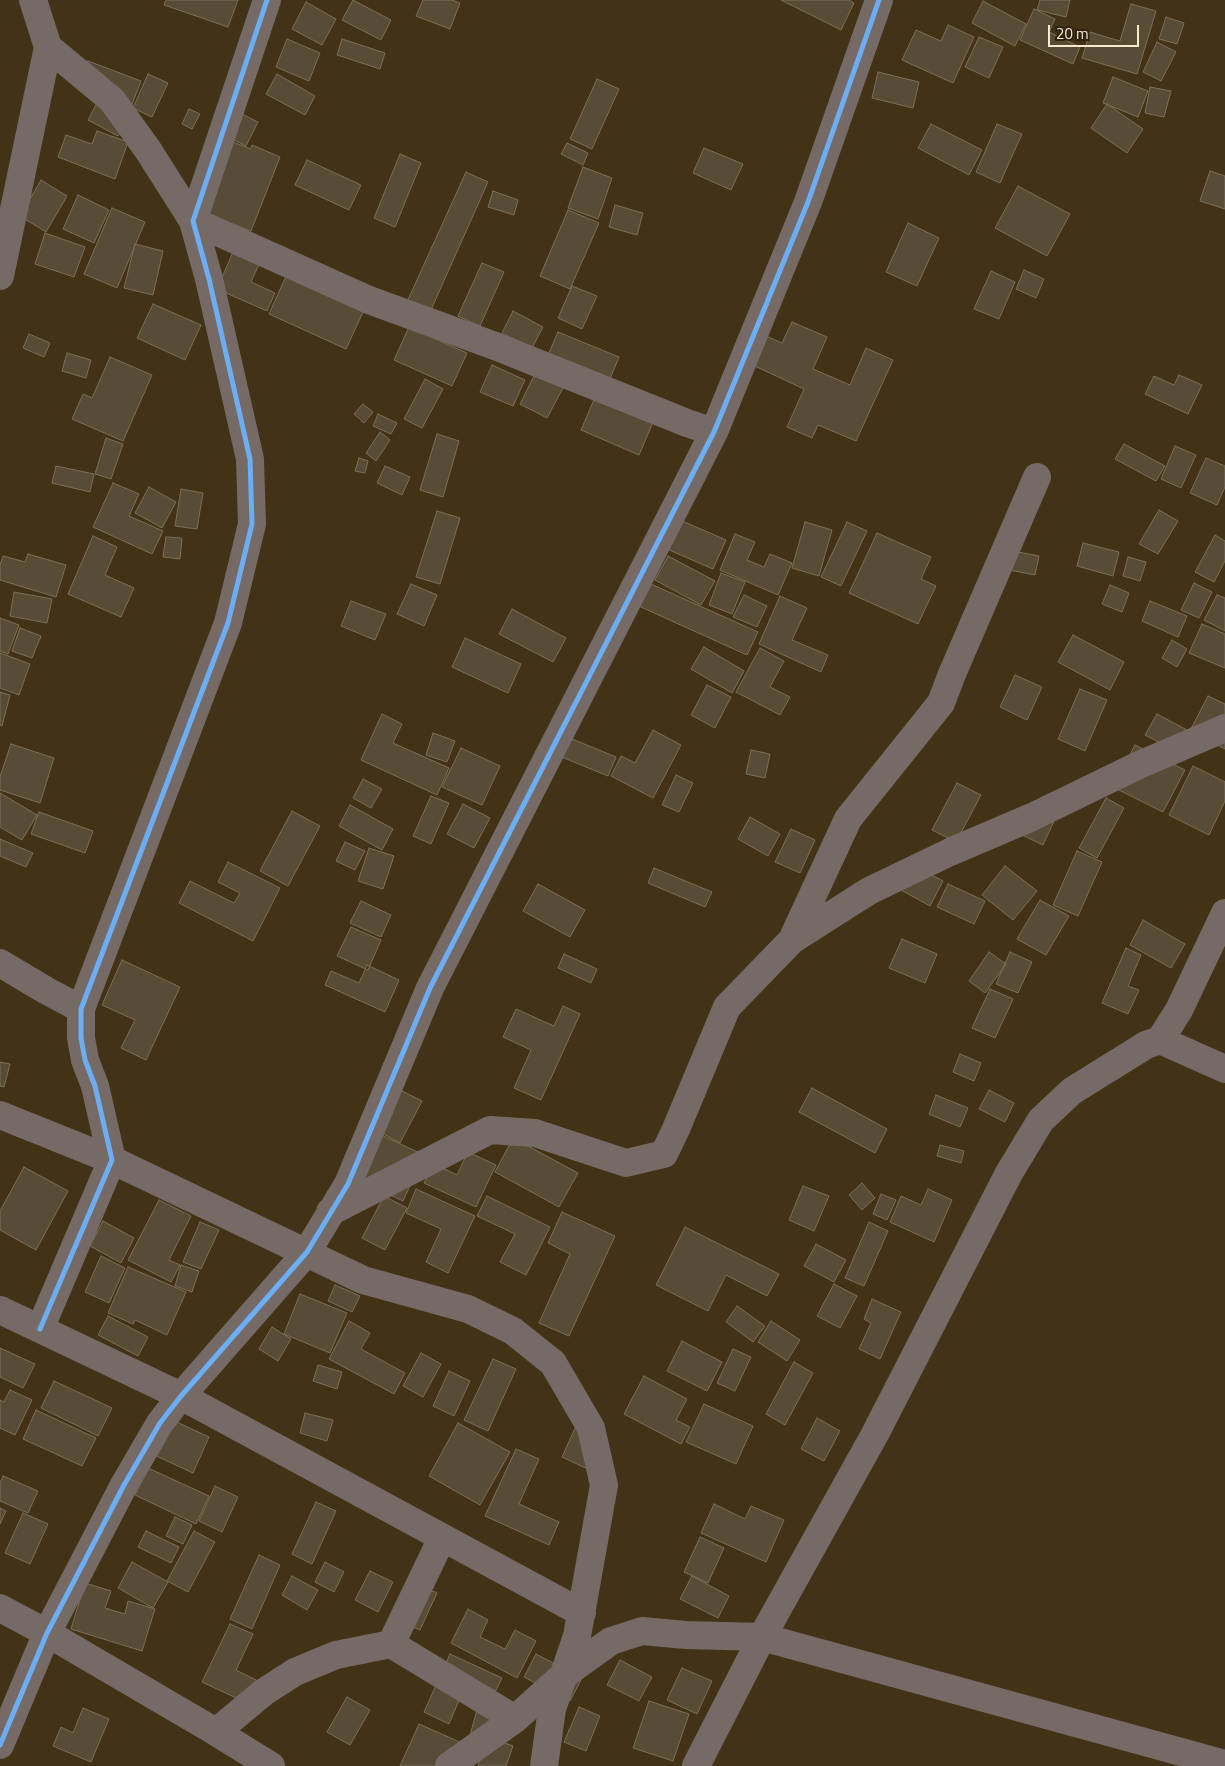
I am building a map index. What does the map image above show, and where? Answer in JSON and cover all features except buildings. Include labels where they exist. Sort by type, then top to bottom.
[{"type":"street","points":[[0,276],[48,46],[33,0]]},
{"type":"street","points":[[193,221],[267,0]]},
{"type":"street","points":[[0,1745],[47,1633],[124,1485],[160,1423],[181,1396],[307,1252],[348,1184],[430,988],[714,432],[808,202],[878,0]]},
{"type":"street","points":[[40,1329],[112,1160],[95,1086],[85,1060],[81,1038],[81,1009],[228,623],[252,524],[250,460],[209,279],[193,221],[148,150],[112,100],[48,46]]},
{"type":"street","points":[[193,221],[369,300],[495,346],[714,432]]},
{"type":"street","points":[[792,940],[848,819],[942,703],[952,674],[1037,477]]},
{"type":"street","points":[[330,1212],[490,1130],[536,1133],[626,1163],[664,1154],[727,1007],[792,940],[877,888],[950,852],[1032,817],[1139,765],[1225,728]]},
{"type":"street","points":[[696,1766],[762,1637],[875,1434],[1009,1173],[1041,1120],[1072,1091],[1146,1045],[1160,1040],[1179,1010],[1225,913]]},
{"type":"street","points":[[0,963],[81,1009]]},
{"type":"street","points":[[1160,1040],[1225,1068]]},
{"type":"street","points":[[0,1115],[112,1160],[362,1280],[468,1309],[513,1331],[554,1363],[591,1428],[604,1485],[578,1636],[552,1709],[544,1766]]},
{"type":"street","points":[[0,1310],[181,1396],[582,1613]]},
{"type":"street","points":[[391,1644],[442,1538]]},
{"type":"street","points":[[0,1608],[47,1633],[271,1766]]},
{"type":"street","points":[[449,1766],[514,1719],[565,1674],[611,1641],[642,1631],[686,1635],[762,1637],[1225,1764]]},
{"type":"street","points":[[216,1732],[264,1692],[295,1672],[336,1655],[391,1644],[514,1719]]},
{"type":"street","points":[[0,1752],[8,1766]]},
{"type":"cycle path","points":[[40,1329],[112,1160],[95,1086],[85,1060],[81,1038],[81,1009],[228,623],[252,524],[250,459],[209,279],[193,221],[267,0]]},
{"type":"cycle path","points":[[0,1745],[47,1633],[124,1485],[160,1423],[181,1396],[307,1252],[348,1184],[430,988],[714,432],[808,202],[879,0]]}]
